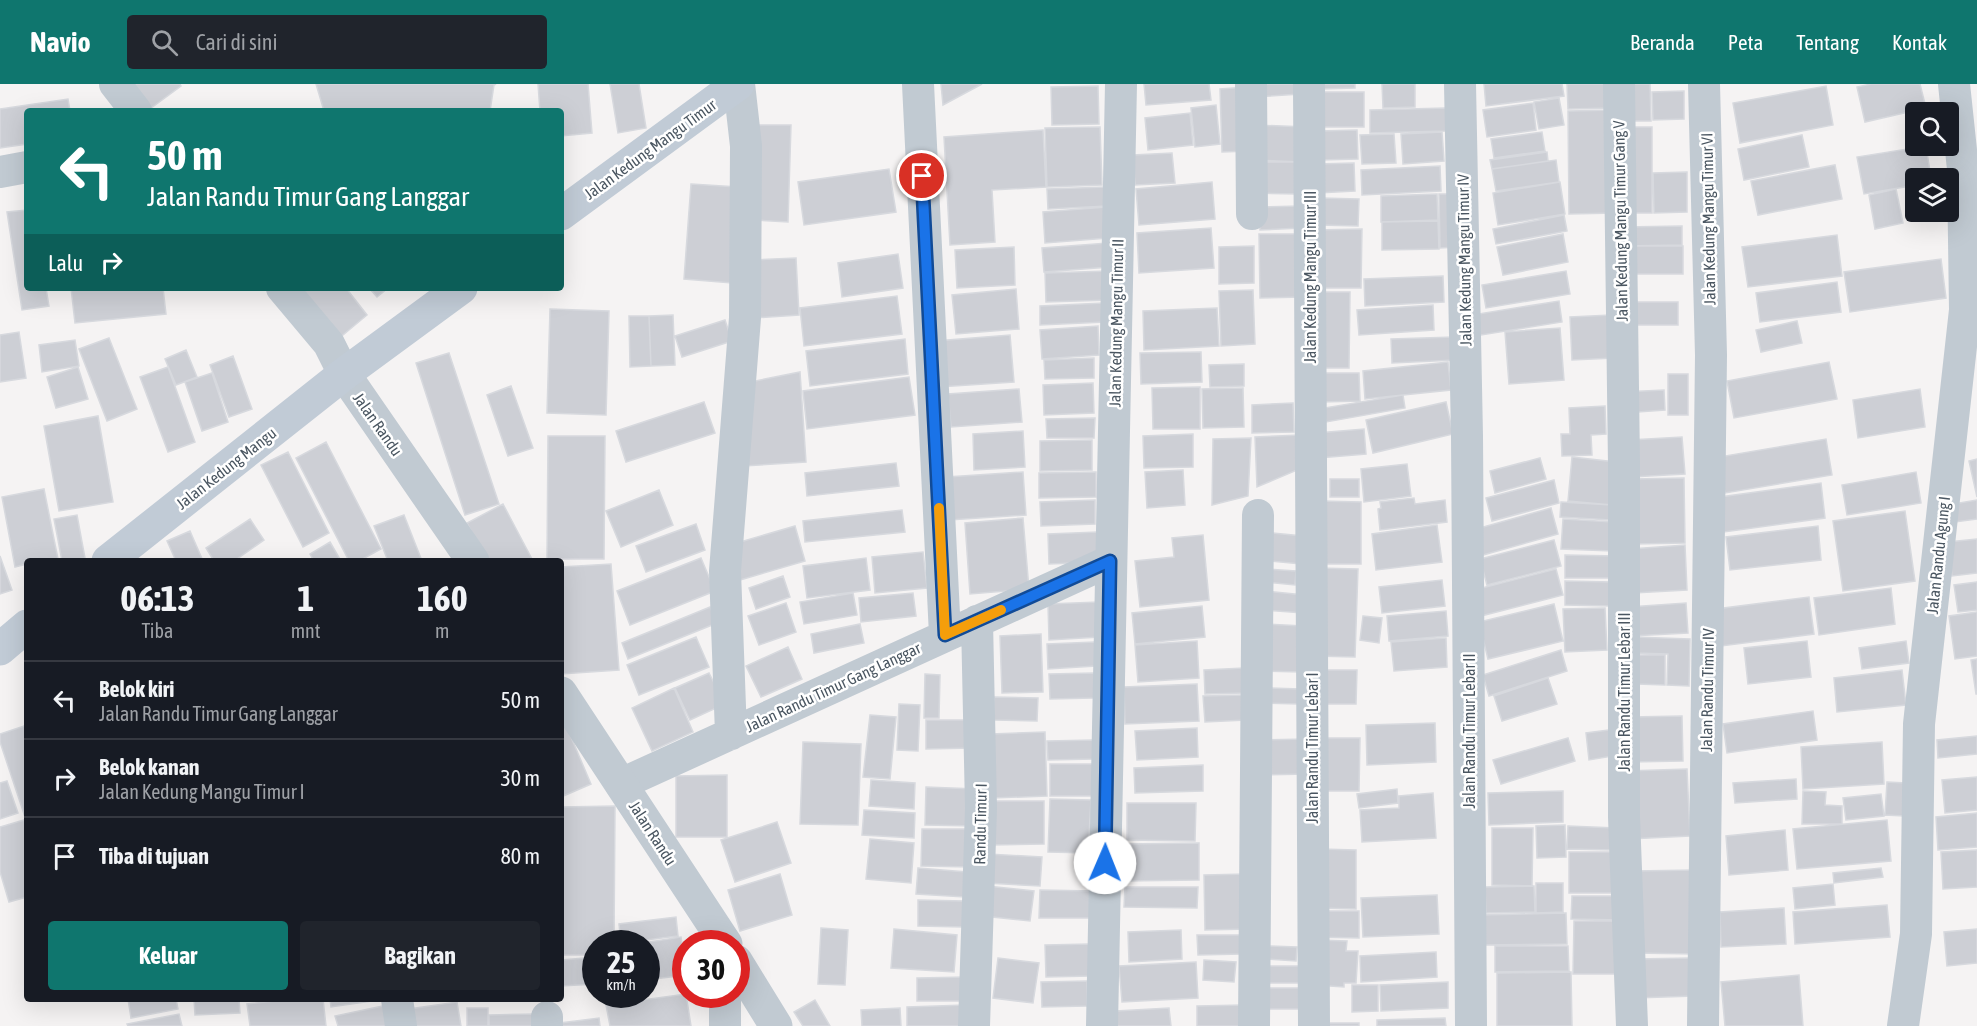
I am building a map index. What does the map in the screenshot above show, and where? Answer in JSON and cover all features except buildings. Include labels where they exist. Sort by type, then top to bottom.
[{"type":"main road","name":"Jalan Kedung Mangu Timur","points":[[564,212],[738,84]]},
{"type":"main road","points":[[344,374],[457,291]]},
{"type":"main road","name":"Jalan Kedung Mangu","points":[[112,558],[344,374]]},
{"type":"main road","points":[[0,649],[24,629]]},
{"type":"street","points":[[116,84],[134,108]]},
{"type":"street","points":[[731,734],[725,571],[745,318],[746,146],[738,84]]},
{"type":"street","points":[[918,84],[945,635]]},
{"type":"street","name":"Jalan Kedung Mangu Timur II","points":[[1102,1026],[1121,84]]},
{"type":"street","points":[[1251,84],[1252,214]]},
{"type":"street","name":"Jalan Kedung Mangu Timur III","points":[[1309,84],[1311,469]]},
{"type":"street","name":"Jalan Kedung Mangu Timur IV","points":[[1460,84],[1467,436]]},
{"type":"street","name":"Jalan Kedung Mangu Timur Gang V","points":[[1619,84],[1622,359]]},
{"type":"street","name":"Jalan Kedung Mangu Timur VI","points":[[1704,84],[1711,355]]},
{"type":"street","name":"Jalan Randu Agung I","points":[[1903,1026],[1916,934],[1919,724],[1965,310],[1963,169],[1954,84]]},
{"type":"street","points":[[0,172],[24,168]]},
{"type":"street","name":"Jalan Randu","points":[[285,291],[329,344],[344,374],[471,558]]},
{"type":"street","name":"Jalan Randu Timur IV","points":[[1703,1026],[1711,355]]},
{"type":"street","name":"Jalan Randu Timur Lebar III","points":[[1622,359],[1624,817],[1632,1026]]},
{"type":"street","name":"Jalan Randu Timur Lebar II","points":[[1467,436],[1472,1026]]},
{"type":"street","name":"Jalan Randu Timur Lebar I","points":[[1311,469],[1314,1026]]},
{"type":"street","points":[[1254,1026],[1258,515]]},
{"type":"street","name":"Jalan Randu Timur Gang Langgar","points":[[621,784],[1110,561]]},
{"type":"street","name":"Randu Timur I","points":[[974,1026],[981,808],[977,621]]},
{"type":"street","name":"Jalan Randu","points":[[564,698],[717,930]]},
{"type":"street","points":[[750,984],[776,1026]]},
{"type":"street","points":[[397,1002],[401,1026]]},
{"type":"street","points":[[725,1008],[725,1026]]},
{"type":"slow traffic","points":[[939,508],[945,635],[1001,610]]},
{"type":"route","points":[[922,176],[945,635],[1110,561],[1105,863]]}]
